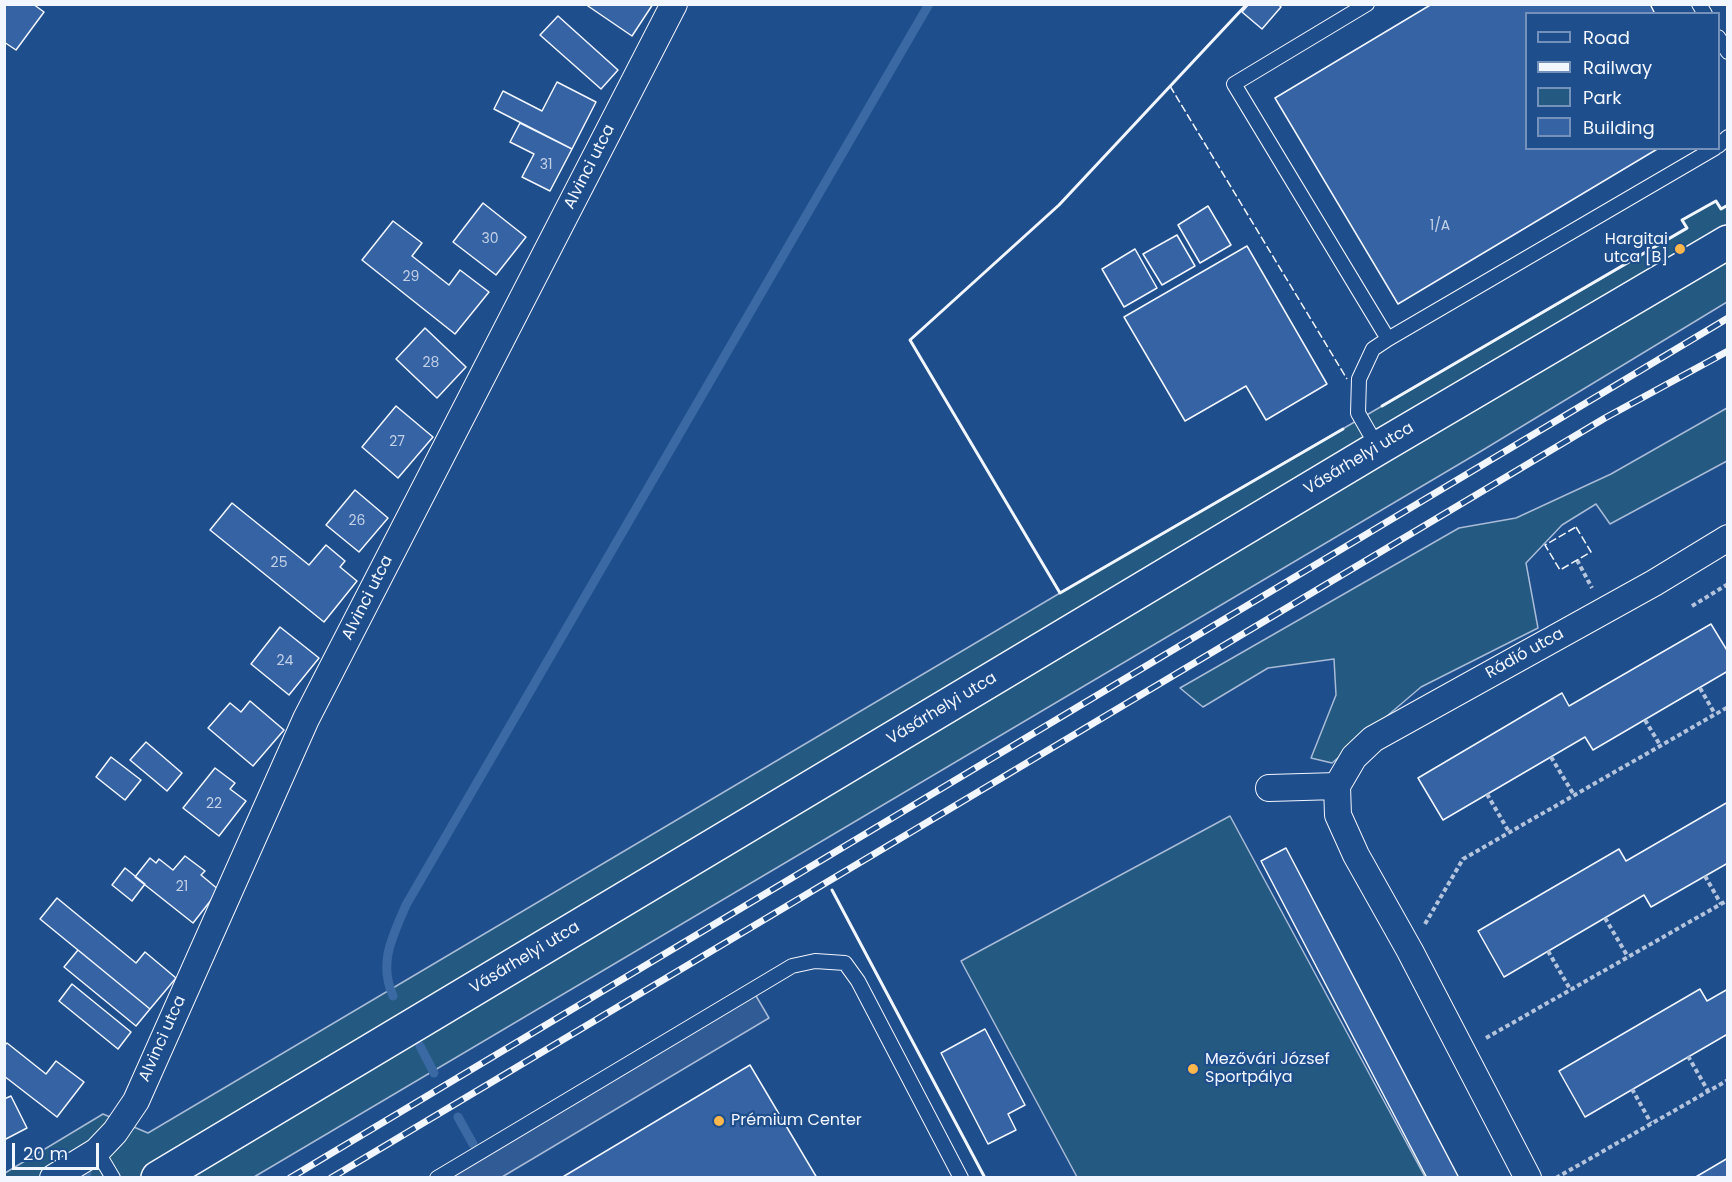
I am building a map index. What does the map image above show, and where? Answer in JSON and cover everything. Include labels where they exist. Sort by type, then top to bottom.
[{"type":"street","name":"Alvinci utca","points":[[53,1178],[97,1151],[115,1132],[136,1101],[306,719],[674,4]]},
{"type":"street","name":"Vásárhelyi utca","points":[[158,1178],[1378,448],[1728,242]]},
{"type":"street","name":"Rádió utca","points":[[1337,786],[1354,757],[1373,739],[1654,583],[1728,538]]},
{"type":"street","points":[[1269,788],[1337,786],[1338,815],[1356,855],[1410,951],[1528,1178]]},
{"type":"lane","points":[[1367,4],[1234,84],[1388,339]]},
{"type":"lane","points":[[1720,39],[1728,52]]},
{"type":"lane","points":[[1378,448],[1358,412],[1359,379],[1372,349],[1712,150]]},
{"type":"lane","points":[[437,1178],[792,966],[815,961],[845,963],[858,981],[961,1178]]},
{"type":"lane","points":[[97,1151],[113,1178]]},
{"type":"path","points":[[1692,606],[1728,584]]},
{"type":"path","points":[[1700,688],[1715,714]]},
{"type":"path","points":[[1410,951],[1463,859],[1728,707]]},
{"type":"path","points":[[1645,720],[1660,745]]},
{"type":"path","points":[[1551,757],[1574,795]]},
{"type":"path","points":[[1487,794],[1509,832]]},
{"type":"path","points":[[1705,876],[1721,904]]},
{"type":"path","points":[[1482,1040],[1728,900]]},
{"type":"path","points":[[1605,918],[1628,957]]},
{"type":"path","points":[[1548,951],[1570,989]]},
{"type":"path","points":[[1688,1056],[1708,1091]]},
{"type":"path","points":[[1556,1178],[1728,1080]]},
{"type":"path","points":[[1632,1089],[1651,1124]]},
{"type":"green space","points":[[1716,201],[1721,209],[1727,205],[1727,302],[1478,453],[254,1177],[5,1178],[5,1173],[103,1114],[148,1133],[1060,593],[1687,229],[1682,220]]},
{"type":"green space","points":[[1727,408],[1727,461],[1610,524],[1596,504],[1562,525],[1526,563],[1538,628],[1421,687],[1332,763],[1311,758],[1336,695],[1334,659],[1268,668],[1203,707],[1180,688],[1459,528],[1516,518],[1611,474]]},
{"type":"green space","name":"Mezővári József Sportpálya","points":[[1230,816],[1425,1177],[1077,1177],[961,961]]},
{"type":"shaded area","points":[[752,989],[769,1018],[502,1177],[443,1178]]},
{"type":"building","points":[[4,4],[33,4],[44,12],[16,50],[4,42]]},
{"type":"building","points":[[585,4],[653,4],[632,36]]},
{"type":"building","points":[[1249,4],[1278,4],[1281,7],[1262,29],[1242,12]]},
{"type":"building","points":[[1432,4],[1650,4],[1654,12],[1525,12],[1525,150],[1656,150],[1398,304],[1275,98]]},
{"type":"building","points":[[558,16],[618,70],[601,89],[540,35]]},
{"type":"building","points":[[557,82],[596,102],[572,149],[494,109],[503,91],[542,111]]},
{"type":"building","points":[[520,123],[572,149],[550,191],[522,177],[534,154],[510,142]]},
{"type":"building","points":[[483,203],[526,237],[496,275],[453,242]]},
{"type":"building","points":[[1208,206],[1231,245],[1200,263],[1178,225]]},
{"type":"building","points":[[393,221],[422,243],[412,256],[449,285],[460,270],[489,292],[455,334],[362,260]]},
{"type":"building","points":[[1177,235],[1195,266],[1162,285],[1143,254]]},
{"type":"building","points":[[1247,246],[1327,384],[1266,420],[1246,386],[1185,421],[1124,317]]},
{"type":"building","points":[[1135,249],[1157,288],[1124,307],[1102,269]]},
{"type":"building","points":[[425,328],[466,367],[437,398],[396,359]]},
{"type":"building","points":[[396,406],[433,437],[398,478],[362,447]]},
{"type":"building","points":[[355,490],[388,518],[359,552],[326,525]]},
{"type":"building","points":[[232,503],[309,565],[326,545],[345,561],[340,567],[357,581],[324,622],[210,530]]},
{"type":"building","points":[[1711,624],[1728,652],[1728,671],[1593,750],[1585,737],[1443,820],[1418,778],[1562,693],[1569,706]]},
{"type":"building","points":[[280,627],[319,658],[289,695],[251,664]]},
{"type":"building","points":[[250,701],[284,730],[253,766],[208,728],[230,703],[241,712]]},
{"type":"building","points":[[146,742],[182,773],[167,791],[130,760]]},
{"type":"building","points":[[111,757],[141,780],[125,800],[96,777]]},
{"type":"building","points":[[215,768],[235,783],[230,789],[246,801],[219,836],[183,808]]},
{"type":"building","points":[[1728,802],[1728,863],[1651,907],[1644,895],[1504,977],[1478,931],[1619,849],[1626,861]]},
{"type":"building","points":[[1286,848],[1459,1178],[1427,1178],[1261,861]]},
{"type":"building","points":[[185,856],[205,871],[201,875],[219,890],[193,923],[135,877],[150,858],[156,863],[159,859],[173,870]]},
{"type":"building","points":[[125,868],[145,884],[132,901],[112,885]]},
{"type":"building","points":[[57,898],[136,963],[145,952],[176,978],[150,1009],[40,919]]},
{"type":"building","points":[[78,950],[150,1009],[136,1026],[64,967]]},
{"type":"building","points":[[72,984],[131,1032],[118,1049],[59,1001]]},
{"type":"building","points":[[1700,989],[1707,1001],[1728,989],[1728,1038],[1726,1035],[1585,1117],[1559,1071]]},
{"type":"building","points":[[985,1029],[1025,1105],[1008,1114],[1016,1130],[988,1144],[941,1053]]},
{"type":"building","points":[[7,1043],[46,1074],[56,1061],[84,1082],[57,1117],[4,1076],[4,1046]]},
{"type":"building","name":"Prémium Center","points":[[750,1065],[817,1178],[561,1178]]},
{"type":"building","points":[[11,1096],[27,1128],[4,1140],[4,1099]]},
{"type":"building","points":[[1728,1158],[1728,1178],[1694,1178]]},
{"type":"waterway","points":[[393,996],[389,984],[387,960],[392,938],[406,905],[929,4]]},
{"type":"waterway","points":[[420,1046],[434,1073]]},
{"type":"waterway","points":[[458,1117],[473,1144]]},
{"type":"waterway","points":[[80,1178],[87,1173]]},
{"type":"railway","points":[[290,1178],[1728,318]]},
{"type":"railway","points":[[331,1178],[1605,418],[1728,351]]},
{"type":"fence","points":[[1170,86],[1347,379]]},
{"type":"fence","points":[[1576,527],[1591,552],[1560,570],[1545,545],[1576,527]]},
{"type":"wall","points":[[1247,4],[1059,205],[910,340],[1060,593],[1343,429]]},
{"type":"wall","points":[[1382,406],[1687,228],[1682,220],[1716,201],[1721,209],[1728,205]]},
{"type":"wall","points":[[832,890],[985,1178]]},
{"type":"place","name":"Hargitai utca [B]","points":[[1680,249]]},
{"type":"place","name":"Mezővári József Sportpálya","points":[[1193,1069]]},
{"type":"place","name":"Prémium Center","points":[[719,1121]]}]
